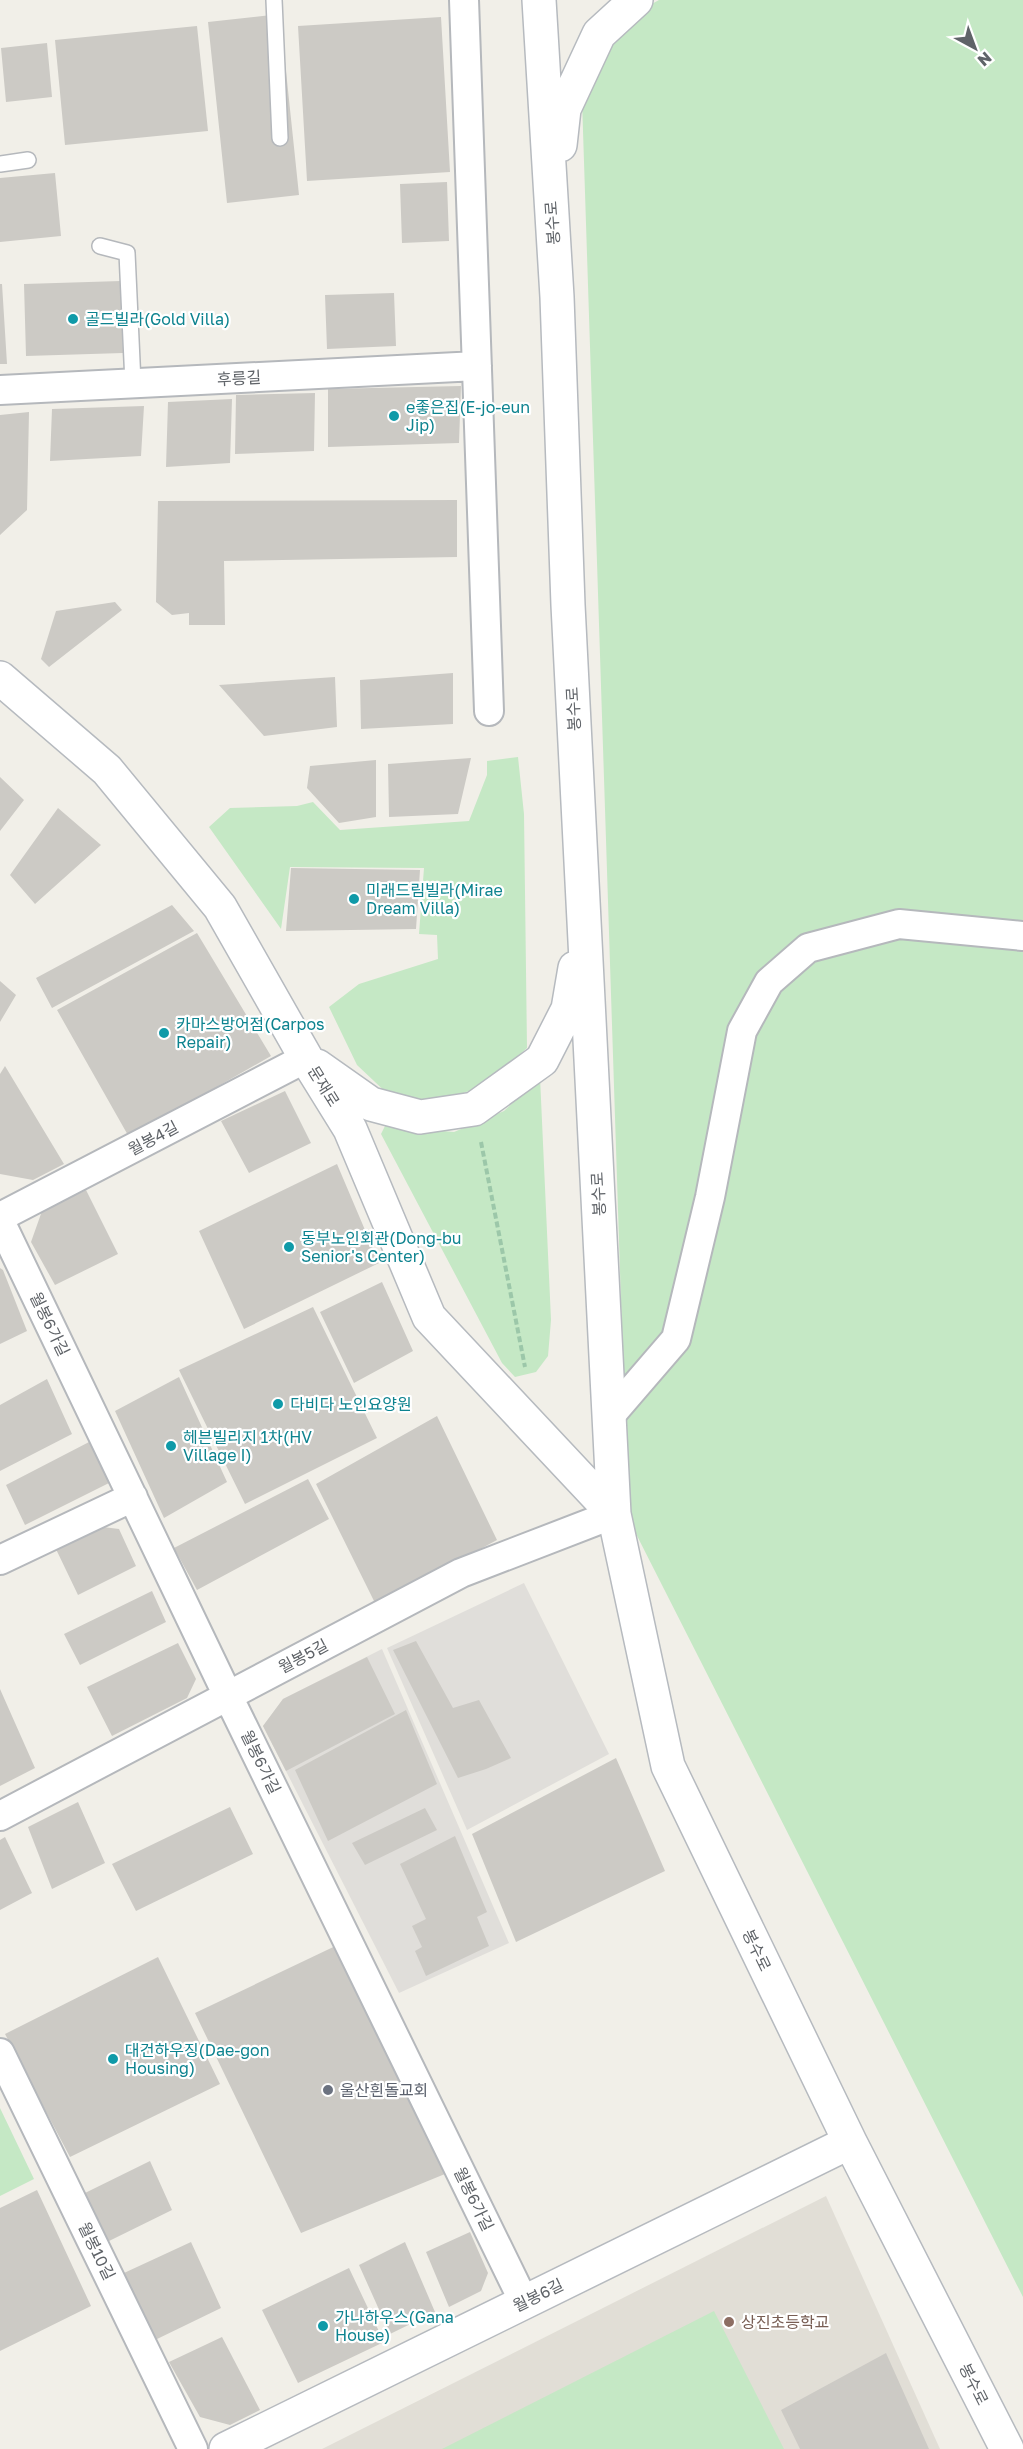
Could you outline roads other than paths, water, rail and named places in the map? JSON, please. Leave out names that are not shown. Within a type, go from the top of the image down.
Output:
[{"type":"main road","name":"봉수로","points":[[539,0],[557,297],[568,605],[614,1514],[668,1766],[850,2142],[1007,2449]]},
{"type":"main road","points":[[552,218],[564,109],[599,34],[636,0]]},
{"type":"main road","name":"문재로","points":[[0,678],[107,770],[220,907],[306,1058],[350,1129],[429,1317],[614,1514]]},
{"type":"main road","points":[[306,1058],[371,1104],[420,1117],[474,1109],[542,1060],[568,1009],[584,909]]},
{"type":"main road","name":"월봉6길","points":[[226,2449],[850,2142]]},
{"type":"street","points":[[464,0],[489,711]]},
{"type":"street","name":"후릉길","points":[[0,390],[477,366]]},
{"type":"street","points":[[609,1418],[676,1339],[710,1197],[742,1031],[769,982],[808,948],[899,924],[1023,936]]},
{"type":"street","name":"월봉4길","points":[[0,1219],[306,1058]]},
{"type":"street","name":"월봉6가길","points":[[0,1219],[228,1696],[524,2302]]},
{"type":"street","points":[[0,1560],[133,1497]]},
{"type":"street","name":"월봉5길","points":[[0,1816],[460,1573],[614,1514]]},
{"type":"street","name":"월봉10길","points":[[0,2053],[193,2449]]},
{"type":"lane","points":[[274,0],[280,138]]},
{"type":"lane","points":[[0,164],[28,160]]},
{"type":"lane","points":[[100,246],[127,253],[133,383]]},
{"type":"place","name":"골드빌라(Gold Villa)","points":[[73,319]]},
{"type":"place","name":"e좋은집(E-jo-eun Jip)","points":[[394,416]]},
{"type":"place","name":"미래드림빌라(Mirae Dream Villa)","points":[[354,899]]},
{"type":"place","name":"카마스방어점(Carpos Repair)","points":[[164,1033]]},
{"type":"place","name":"동부노인회관(Dong-bu Senior's Center)","points":[[289,1247]]},
{"type":"place","name":"다비다 노인요양원","points":[[278,1404]]},
{"type":"place","name":"헤븐빌리지 1차(HV Village I)","points":[[171,1446]]},
{"type":"place","name":"대건하우징(Dae-gon Housing)","points":[[113,2059]]},
{"type":"place","name":"울산흰돌교회","points":[[328,2090]]},
{"type":"place","name":"상진초등학교","points":[[729,2322]]},
{"type":"place","name":"가나하우스(Gana House)","points":[[323,2326]]}]
